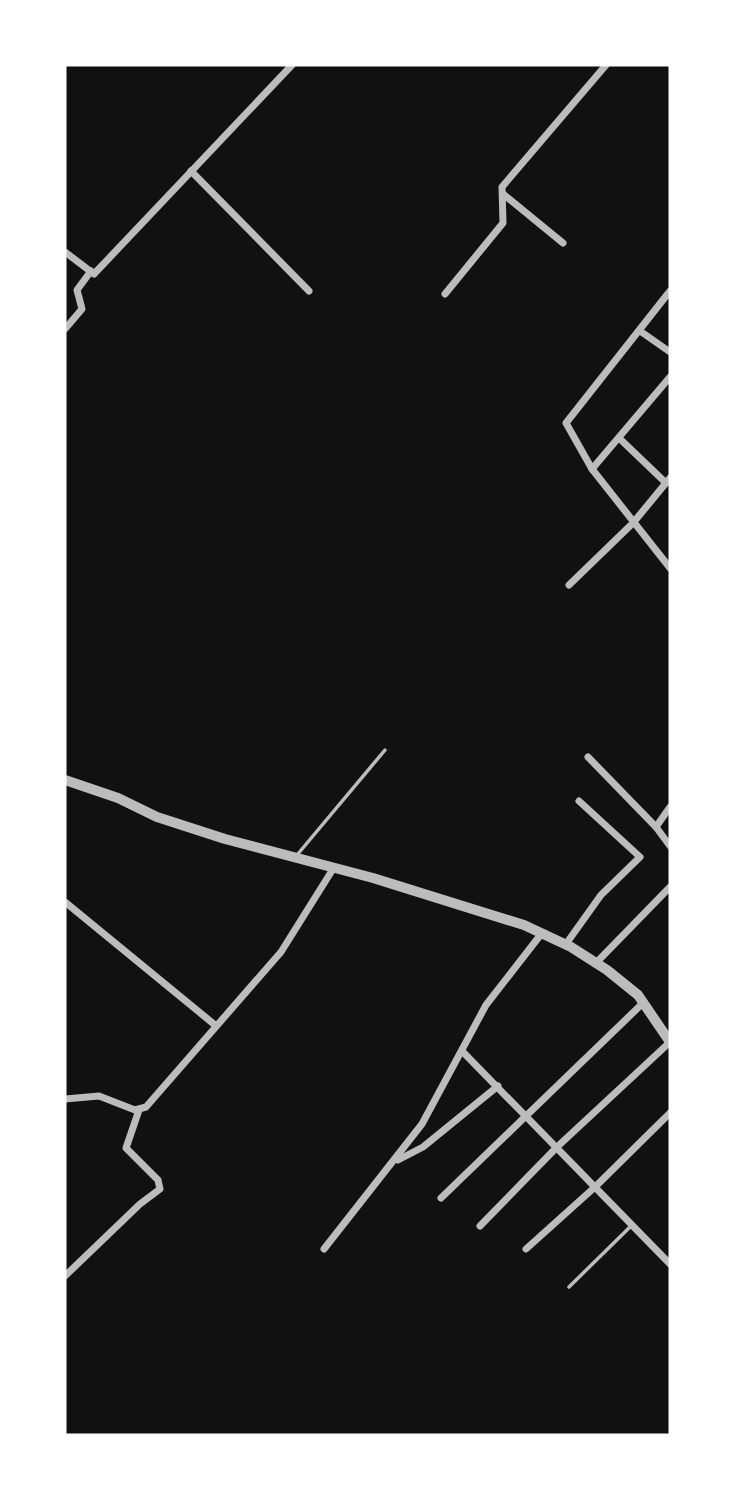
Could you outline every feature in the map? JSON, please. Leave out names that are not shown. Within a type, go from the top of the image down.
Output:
[{"type":"street","points":[[65,252],[94,274],[292,65]]},
{"type":"street","points":[[445,294],[503,223],[502,187],[606,65]]},
{"type":"street","points":[[191,171],[309,291]]},
{"type":"street","points":[[502,194],[563,243]]},
{"type":"street","points":[[65,329],[82,309],[77,290],[90,271]]},
{"type":"street","points":[[670,291],[566,424],[592,470],[670,568]]},
{"type":"street","points":[[640,331],[670,352]]},
{"type":"street","points":[[592,470],[670,377]]},
{"type":"street","points":[[569,585],[633,523],[668,480],[619,438]]},
{"type":"street","points":[[588,757],[656,827],[670,846]]},
{"type":"street","points":[[65,780],[118,798],[157,817],[469,907],[542,933],[596,963],[638,995],[670,1042],[557,1147],[480,1226]]},
{"type":"street","points":[[566,944],[601,895],[640,857],[579,801]]},
{"type":"street","points":[[656,827],[670,807]]},
{"type":"street","points":[[65,1276],[140,1204],[160,1189],[158,1180],[126,1148],[139,1111],[281,952],[333,869]]},
{"type":"street","points":[[596,963],[670,887]]},
{"type":"street","points":[[65,902],[215,1025]]},
{"type":"street","points":[[324,1249],[395,1161],[434,1105],[486,1005],[542,933]]},
{"type":"street","points":[[441,1198],[643,1003]]},
{"type":"street","points":[[463,1051],[670,1264]]},
{"type":"street","points":[[395,1161],[423,1147],[498,1086]]},
{"type":"street","points":[[65,1098],[99,1096],[139,1111]]},
{"type":"street","points":[[526,1249],[595,1187],[670,1113]]},
{"type":"lane","points":[[295,858],[385,750]]},
{"type":"lane","points":[[569,1287],[632,1225]]}]
